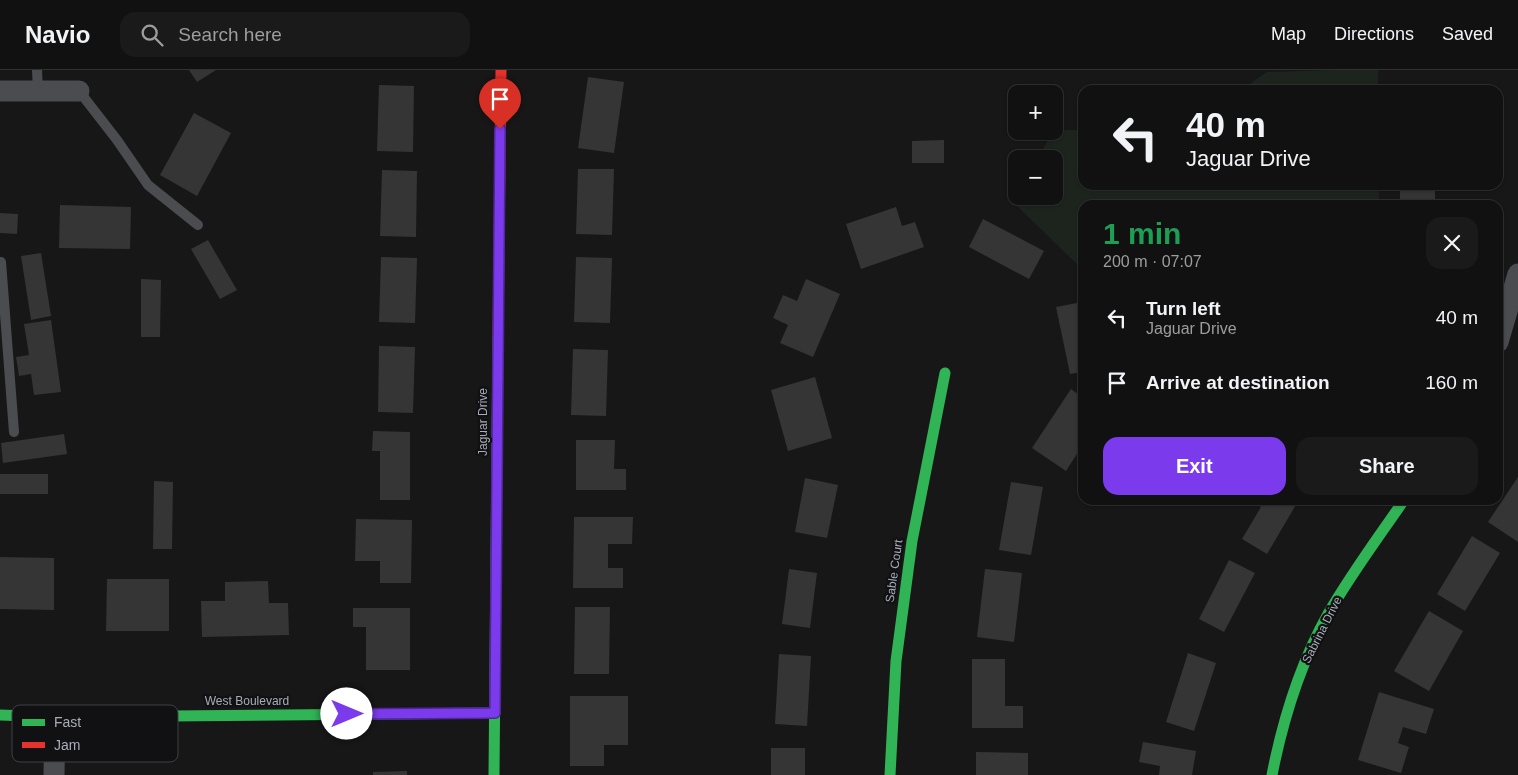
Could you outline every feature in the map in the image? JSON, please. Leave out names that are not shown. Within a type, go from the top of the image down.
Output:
[{"type":"street","name":"Jaguar Drive","points":[[494,775],[501,70]]},
{"type":"street","points":[[0,91],[79,91]]},
{"type":"street","points":[[1503,325],[1518,274]]},
{"type":"street","name":"Sable Court","points":[[890,775],[896,661],[911,550],[945,373]]},
{"type":"street","name":"Sabrina Drive","points":[[1272,775],[1275,754],[1292,697],[1312,647],[1339,596],[1401,505]]},
{"type":"street","name":"West Boulevard","points":[[178,716],[495,713]]},
{"type":"street","points":[[54,762],[54,775]]},
{"type":"lane","points":[[37,70],[38,92]]},
{"type":"lane","points":[[79,91],[117,140],[148,185],[198,225]]},
{"type":"lane","points":[[1,262],[4,356],[14,432]]},
{"type":"shaded area","points":[[1378,70],[1378,85],[1248,85],[1267,72]]},
{"type":"shaded area","points":[[1063,130],[1078,130],[1078,190],[1379,190],[1379,200],[1078,200],[1078,265],[1016,205],[1063,205],[1063,150],[1042,150],[1048,140],[1063,140]]},
{"type":"building","points":[[189,70],[216,70],[197,82]]},
{"type":"building","points":[[588,77],[624,82],[614,153],[578,148]]},
{"type":"building","points":[[379,85],[414,86],[413,152],[377,151]]},
{"type":"building","points":[[194,113],[231,133],[197,196],[160,175]]},
{"type":"building","points":[[944,140],[944,163],[912,163],[912,141]]},
{"type":"building","points":[[578,169],[614,169],[612,235],[576,234]]},
{"type":"building","points":[[382,170],[417,171],[416,237],[380,236]]},
{"type":"building","points":[[1400,190],[1435,190],[1435,200],[1400,200]]},
{"type":"building","points":[[60,205],[131,207],[130,249],[59,248]]},
{"type":"building","points":[[896,207],[902,226],[915,222],[924,247],[861,269],[846,224]]},
{"type":"building","points":[[0,213],[18,214],[17,234],[0,233]]},
{"type":"building","points":[[983,219],[1044,251],[1029,279],[969,247]]},
{"type":"building","points":[[208,240],[237,290],[220,299],[191,249]]},
{"type":"building","points":[[41,253],[51,316],[31,320],[21,256]]},
{"type":"building","points":[[381,257],[417,258],[415,323],[379,322]]},
{"type":"building","points":[[576,257],[612,258],[610,323],[574,322]]},
{"type":"building","points":[[141,279],[161,280],[160,337],[141,337]]},
{"type":"building","points":[[806,279],[840,294],[813,357],[780,343],[788,325],[773,318],[783,295],[797,301]]},
{"type":"building","points":[[1078,303],[1078,373],[1070,374],[1056,307]]},
{"type":"building","points":[[51,320],[61,392],[34,395],[31,374],[19,376],[16,357],[29,355],[24,324]]},
{"type":"building","points":[[379,346],[415,347],[413,413],[378,412]]},
{"type":"building","points":[[573,349],[608,350],[606,416],[571,415]]},
{"type":"building","points":[[815,377],[832,438],[788,451],[771,390]]},
{"type":"building","points":[[1071,389],[1078,394],[1078,452],[1066,471],[1032,448]]},
{"type":"building","points":[[373,431],[410,432],[410,500],[380,500],[380,451],[372,451]]},
{"type":"building","points":[[64,434],[67,454],[3,463],[1,443]]},
{"type":"building","points":[[576,440],[615,440],[614,469],[626,469],[626,490],[576,490]]},
{"type":"building","points":[[0,474],[48,474],[48,494],[0,494]]},
{"type":"building","points":[[1518,477],[1518,542],[1488,522],[1499,505],[1503,505],[1503,500]]},
{"type":"building","points":[[805,478],[838,485],[827,538],[795,532]]},
{"type":"building","points":[[154,481],[173,482],[172,549],[153,549]]},
{"type":"building","points":[[1011,482],[1043,487],[1031,555],[999,550]]},
{"type":"building","points":[[1258,505],[1296,505],[1267,554],[1242,539],[1261,507]]},
{"type":"building","points":[[574,517],[633,517],[632,544],[608,544],[608,568],[623,568],[623,588],[573,588]]},
{"type":"building","points":[[356,519],[412,520],[411,583],[380,583],[380,561],[355,561]]},
{"type":"building","points":[[1472,536],[1500,553],[1465,611],[1437,594]]},
{"type":"building","points":[[0,557],[54,558],[54,610],[0,609]]},
{"type":"building","points":[[1229,560],[1255,573],[1224,632],[1199,619]]},
{"type":"building","points":[[789,569],[817,573],[810,628],[782,624]]},
{"type":"building","points":[[985,569],[1022,573],[1014,642],[977,637]]},
{"type":"building","points":[[107,579],[169,579],[169,631],[106,631]]},
{"type":"building","points":[[268,581],[269,603],[288,603],[289,635],[202,637],[201,601],[225,601],[225,582]]},
{"type":"building","points":[[575,607],[610,607],[609,674],[574,674]]},
{"type":"building","points":[[353,608],[410,608],[410,670],[366,670],[366,627],[353,627]]},
{"type":"building","points":[[1429,611],[1463,631],[1429,691],[1394,671]]},
{"type":"building","points":[[1188,653],[1216,663],[1194,731],[1166,722]]},
{"type":"building","points":[[779,654],[811,656],[807,726],[775,724]]},
{"type":"building","points":[[972,659],[1005,659],[1005,706],[1023,706],[1023,728],[972,728]]},
{"type":"building","points":[[1379,692],[1434,709],[1426,734],[1403,727],[1398,743],[1409,747],[1401,773],[1358,760]]},
{"type":"building","points":[[570,696],[628,696],[628,745],[604,745],[604,766],[570,766]]},
{"type":"building","points":[[1143,742],[1196,751],[1192,775],[1159,775],[1160,766],[1139,762]]},
{"type":"building","points":[[771,748],[805,748],[805,775],[771,775]]},
{"type":"building","points":[[976,752],[1028,753],[1028,775],[976,775]]},
{"type":"building","points":[[407,771],[407,775],[373,775],[373,772]]},
{"type":"traffic: fast","points":[[494,775],[498,339]]},
{"type":"traffic: fast","points":[[890,775],[896,661],[912,541],[945,373]]},
{"type":"traffic: fast","points":[[1272,775],[1287,713],[1301,672],[1318,633],[1346,585],[1401,505]]},
{"type":"traffic: fast","points":[[178,716],[495,713]]},
{"type":"traffic: fast","points":[[0,715],[12,715]]},
{"type":"traffic: jam","points":[[498,339],[501,70]]},
{"type":"route","points":[[347,714],[495,713],[500,129]]}]
